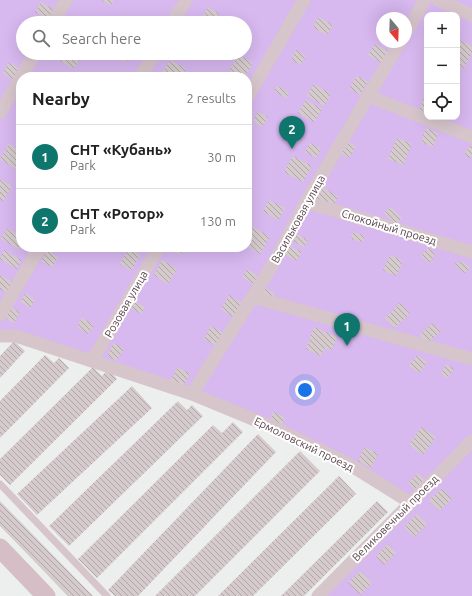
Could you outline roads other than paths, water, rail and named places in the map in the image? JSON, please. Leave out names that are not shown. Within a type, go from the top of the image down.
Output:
[{"type":"main road","points":[[0,548],[46,596]]},
{"type":"street","points":[[57,16],[66,0]]},
{"type":"street","points":[[176,16],[186,0]]},
{"type":"street","points":[[252,89],[304,0]]},
{"type":"street","points":[[412,22],[425,0]]},
{"type":"street","points":[[438,0],[472,15]]},
{"type":"street","name":"Васильковая улица","points":[[192,394],[253,298],[306,202],[396,48]]},
{"type":"street","points":[[24,72],[31,60]]},
{"type":"street","points":[[143,72],[151,60]]},
{"type":"street","points":[[0,113],[16,86]]},
{"type":"street","points":[[368,96],[472,137]]},
{"type":"street","name":"Спокойный проезд","points":[[306,202],[472,252]]},
{"type":"street","points":[[0,315],[37,252]]},
{"type":"street","name":"Розовая улица","points":[[92,361],[156,252]]},
{"type":"street","points":[[253,298],[472,359]]},
{"type":"street","name":"Ермоловский проезд","points":[[0,336],[16,336],[192,394],[277,429],[347,463],[411,502]]},
{"type":"street","name":"Великовечный проезд","points":[[318,596],[472,441]]},
{"type":"lane","points":[[0,484],[107,596]]},
{"type":"place","name":"СНТ «Ротор»","points":[[292,149]]},
{"type":"place","name":"СНТ «Кубань»","points":[[347,346]]}]
